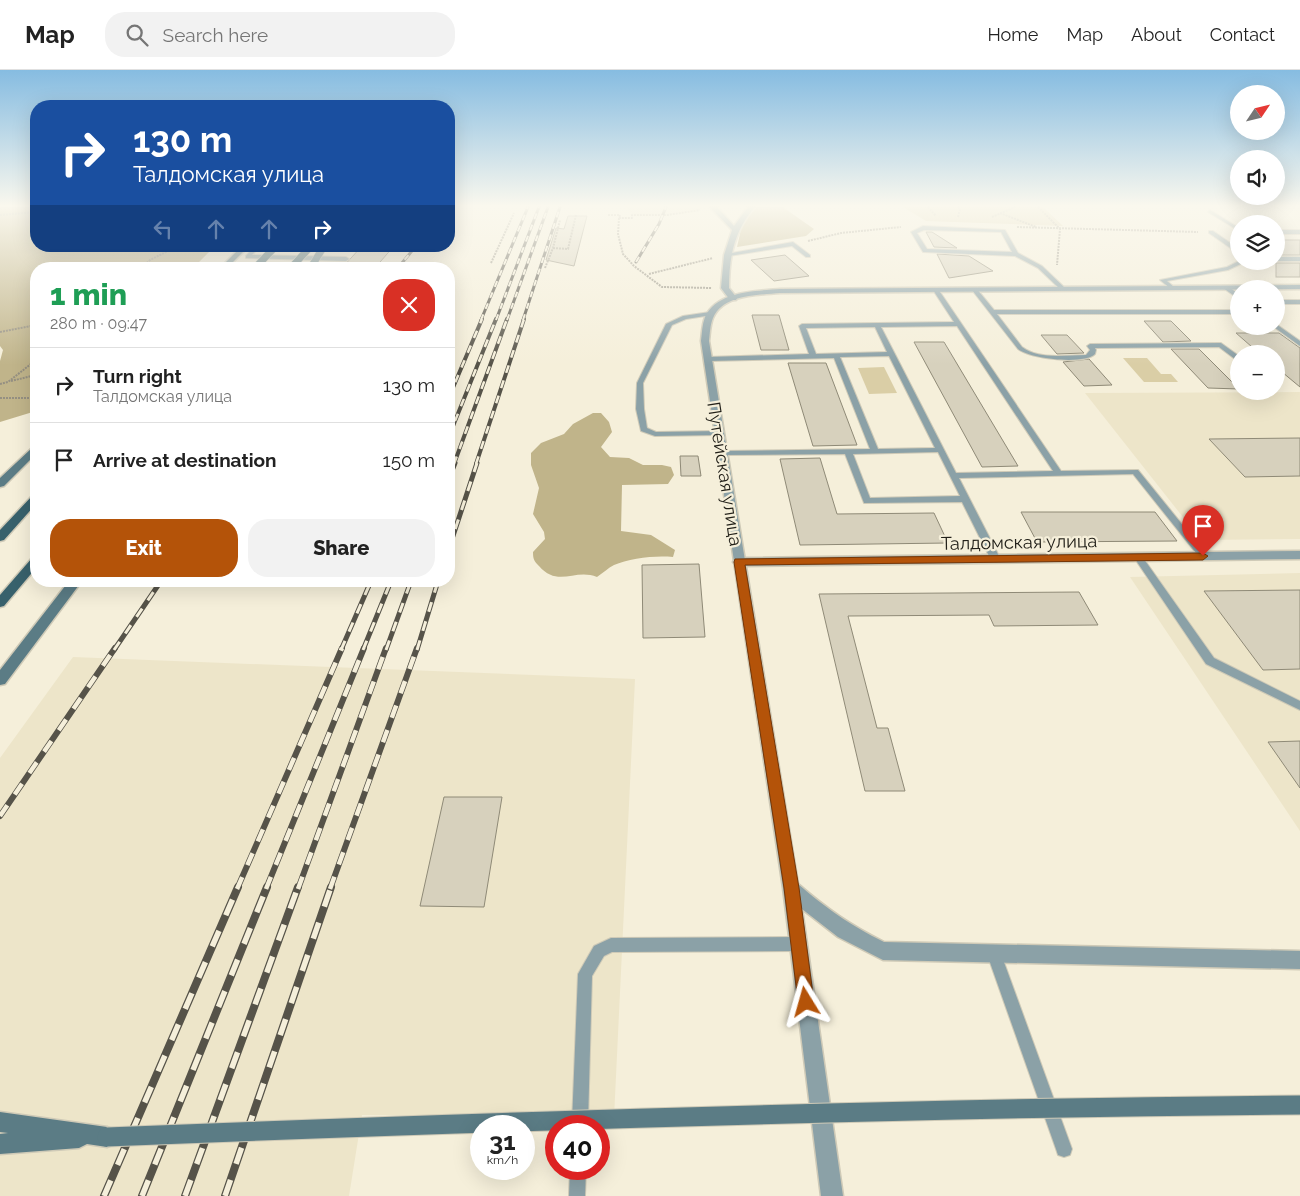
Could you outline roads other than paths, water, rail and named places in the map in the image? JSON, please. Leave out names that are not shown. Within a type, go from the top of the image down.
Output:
[{"type":"main road","points":[[0,484],[30,455]]},
{"type":"main road","points":[[0,531],[30,504]]},
{"type":"main road","points":[[0,536],[30,504]]},
{"type":"main road","points":[[0,603],[30,568]]},
{"type":"main road","points":[[0,680],[71,587]]},
{"type":"main road","points":[[0,1144],[107,1137],[557,1118],[1096,1106],[1300,1105]]},
{"type":"main road","points":[[0,1122],[107,1137]]},
{"type":"street","points":[[728,260],[725,288],[733,298]]},
{"type":"street","points":[[710,314],[721,304],[733,298],[761,292],[780,291],[1300,287]]},
{"type":"street","name":"Путейская улица","points":[[710,314],[706,327],[705,341],[718,434],[791,888],[832,1196]]},
{"type":"street","name":"Талдомская улица","points":[[739,562],[1300,555]]},
{"type":"street","points":[[791,888],[844,932],[883,952],[1300,960]]},
{"type":"lane","points":[[1026,260],[1040,267],[1062,288]]},
{"type":"lane","points":[[1171,287],[1163,280],[1230,267]]},
{"type":"lane","points":[[1225,287],[1230,291]]},
{"type":"lane","points":[[974,289],[1020,348],[1032,355],[1042,357],[1088,357],[1092,354],[1093,350],[1090,346],[1221,344],[1230,352]]},
{"type":"lane","points":[[936,290],[1058,474]]},
{"type":"lane","points":[[1285,302],[1300,302]]},
{"type":"lane","points":[[992,312],[1230,312]]},
{"type":"lane","points":[[710,314],[685,317],[669,324],[640,383],[640,409],[644,429],[655,434],[718,434]]},
{"type":"lane","points":[[813,356],[802,326],[959,324]]},
{"type":"lane","points":[[877,325],[996,560]]},
{"type":"lane","points":[[1285,333],[1300,344]]},
{"type":"lane","points":[[1291,337],[1300,337]]},
{"type":"lane","points":[[708,359],[892,354]]},
{"type":"lane","points":[[836,355],[875,451]]},
{"type":"lane","points":[[722,453],[940,450]]},
{"type":"lane","points":[[848,451],[867,501],[966,499]]},
{"type":"lane","points":[[954,476],[1135,472],[1203,556]]},
{"type":"lane","points":[[1138,558],[1210,661],[1300,706]]},
{"type":"lane","points":[[579,1115],[585,974],[600,951],[611,944],[798,944]]},
{"type":"lane","points":[[994,954],[1064,1149]]},
{"type":"lane","points":[[577,1196],[578,1180]]},
{"type":"railway","points":[[481,320],[506,260]]},
{"type":"railway","points":[[496,320],[519,260]]},
{"type":"railway","points":[[507,320],[529,260]]},
{"type":"railway","points":[[523,320],[543,260]]},
{"type":"railway","points":[[455,383],[482,319]]},
{"type":"railway","points":[[455,421],[496,319]]},
{"type":"railway","points":[[455,461],[507,319]]},
{"type":"railway","points":[[476,464],[524,319]]},
{"type":"railway","points":[[455,530],[477,463]]},
{"type":"railway","points":[[114,650],[157,587]]},
{"type":"railway","points":[[341,650],[368,587]]},
{"type":"railway","points":[[363,650],[389,587]]},
{"type":"railway","points":[[386,650],[409,587]]},
{"type":"railway","points":[[417,650],[436,587]]},
{"type":"railway","points":[[0,816],[115,648]]},
{"type":"railway","points":[[237,889],[342,648]]},
{"type":"railway","points":[[266,889],[364,648]]},
{"type":"railway","points":[[298,889],[386,648]]},
{"type":"railway","points":[[330,889],[417,648]]},
{"type":"railway","points":[[104,1196],[238,887]]},
{"type":"railway","points":[[142,1196],[267,887]]},
{"type":"railway","points":[[185,1196],[298,887]]},
{"type":"railway","points":[[225,1196],[331,887]]}]
